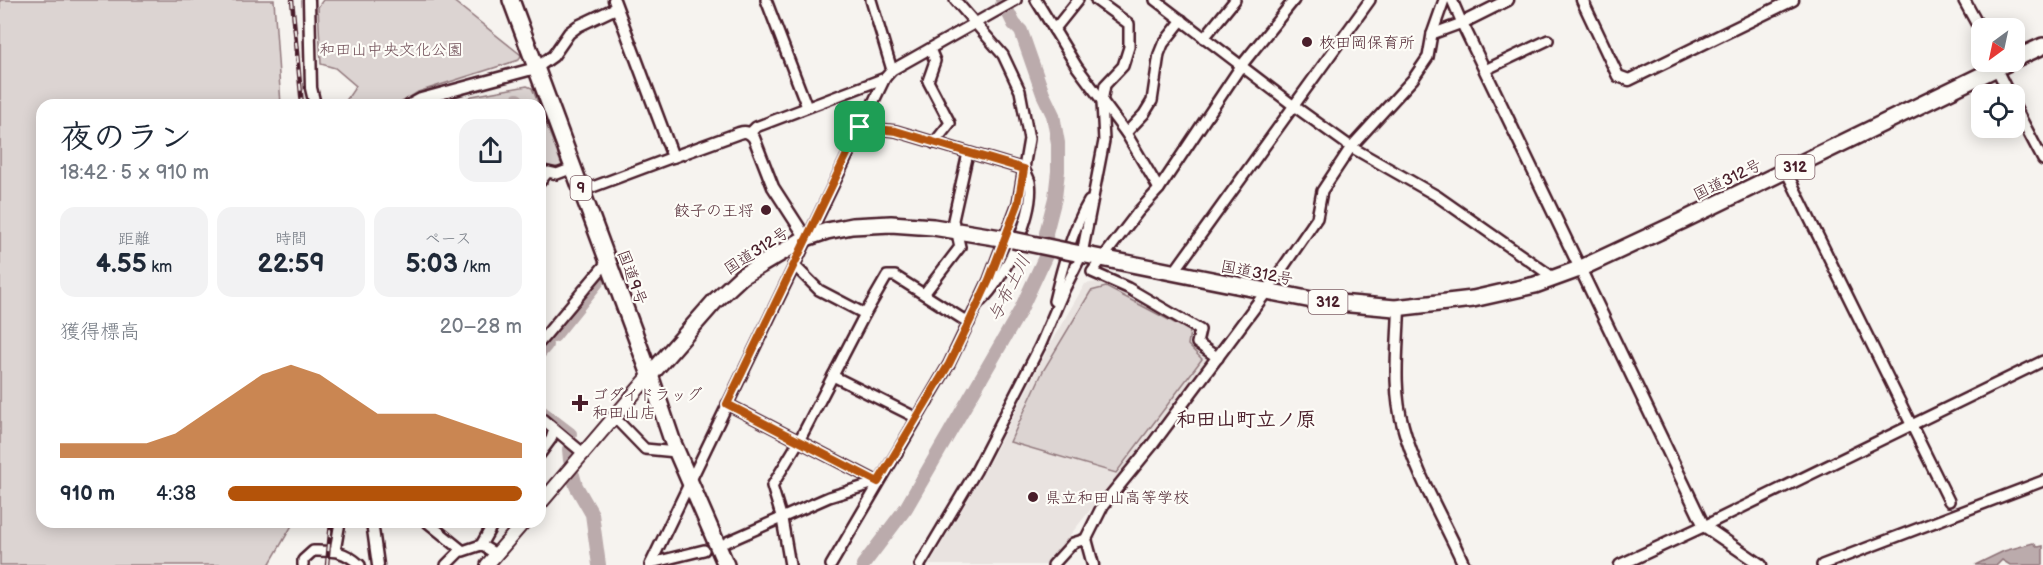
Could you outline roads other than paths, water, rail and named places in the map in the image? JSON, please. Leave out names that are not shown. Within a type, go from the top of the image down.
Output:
[{"type":"highway","name":"国道9号","points":[[511,0],[650,375],[676,452],[726,565]]},
{"type":"highway","points":[[2025,54],[2043,46]]},
{"type":"highway","name":"国道312号","points":[[650,375],[715,301],[742,276],[806,238],[852,226],[891,224],[933,227],[1317,301],[1399,307],[1473,299],[1554,279],[1579,269],[1786,171],[1984,72]]},
{"type":"main road","points":[[546,497],[650,375]]},
{"type":"main road","points":[[487,565],[519,528]]},
{"type":"street","points":[[309,0],[311,88],[314,99]]},
{"type":"street","points":[[766,0],[807,107]]},
{"type":"street","points":[[650,564],[806,238],[888,74],[870,0]]},
{"type":"street","points":[[831,565],[949,364],[1008,240],[1018,204],[1029,139],[1020,91],[1003,55],[955,0]]},
{"type":"street","points":[[750,133],[756,127],[888,74],[1016,0]]},
{"type":"street","points":[[1036,0],[1102,102],[1126,133],[1159,189]]},
{"type":"street","points":[[1054,30],[1078,0]]},
{"type":"street","points":[[920,565],[976,471],[1040,346],[1079,254],[1104,141],[1102,102],[1106,85],[1123,66],[1129,47],[1129,24],[1096,0]]},
{"type":"street","points":[[1155,0],[1351,147],[1437,196],[1554,279]]},
{"type":"street","points":[[1204,38],[1234,0]]},
{"type":"street","points":[[1218,357],[1197,343],[1200,330],[1128,288],[1092,272],[1159,189],[1241,66],[1294,0]]},
{"type":"street","points":[[1174,272],[1370,0]]},
{"type":"street","points":[[1093,565],[1086,539],[1103,505],[1152,445],[1266,292],[1317,218],[1322,191],[1351,147],[1413,79],[1428,57],[1432,34],[1444,0]]},
{"type":"street","points":[[1452,0],[1704,526],[1761,565]]},
{"type":"street","points":[[1432,34],[1462,23],[1508,0]]},
{"type":"street","points":[[1582,0],[1618,76],[1629,80],[1793,0]]},
{"type":"street","points":[[1964,0],[1974,18]]},
{"type":"street","points":[[421,99],[536,68],[553,56],[569,33],[615,4],[673,158]]},
{"type":"street","points":[[1126,133],[1144,114],[1152,101],[1163,44],[1182,20]]},
{"type":"street","points":[[1485,70],[1548,40]]},
{"type":"street","points":[[930,49],[934,61],[928,81],[950,123],[934,142]]},
{"type":"street","points":[[2025,126],[2043,160]]},
{"type":"street","points":[[860,127],[896,131],[1024,169],[1030,182],[1023,226],[1016,248],[992,290],[976,306]]},
{"type":"street","points":[[582,191],[739,134],[750,133],[773,187],[806,238]]},
{"type":"street","points":[[954,224],[968,153]]},
{"type":"street","points":[[546,174],[548,172],[556,174],[573,168]]},
{"type":"street","points":[[1786,171],[1949,501]]},
{"type":"street","points":[[1049,324],[1060,278],[1083,212],[1094,193]]},
{"type":"street","points":[[924,294],[960,247],[958,238]]},
{"type":"street","points":[[546,335],[608,261]]},
{"type":"street","points":[[794,265],[819,290],[865,314]]},
{"type":"street","points":[[790,565],[782,519],[772,486],[799,441],[887,276],[895,276],[969,323]]},
{"type":"street","points":[[1399,307],[1397,363],[1398,401],[1402,426],[1423,480],[1464,565]]},
{"type":"street","points":[[1620,565],[2043,361]]},
{"type":"street","points":[[833,376],[916,418]]},
{"type":"street","points":[[727,404],[878,482]]},
{"type":"street","points":[[614,417],[645,449],[676,452]]},
{"type":"street","points":[[546,422],[583,453]]},
{"type":"street","points":[[546,446],[554,429]]},
{"type":"street","points":[[1822,565],[2043,481]]},
{"type":"street","points":[[727,542],[829,498],[878,482]]},
{"type":"street","points":[[335,551],[339,528]]},
{"type":"street","points":[[373,528],[378,565]]},
{"type":"street","points":[[434,528],[463,551],[481,545],[491,528]]},
{"type":"street","points":[[1053,565],[1073,543],[1086,539]]},
{"type":"street","points":[[481,545],[496,554]]},
{"type":"street","points":[[446,565],[461,550]]},
{"type":"street","points":[[650,564],[704,550]]},
{"type":"street","points":[[303,565],[303,560],[313,551],[335,551],[348,554],[360,565]]},
{"type":"waterway","name":"与布土川","points":[[863,565],[906,508],[1020,311],[1047,253],[1046,233],[1055,198],[1058,143],[1053,115],[1043,94],[1021,31],[1014,24],[1002,0]]},
{"type":"waterway","points":[[554,336],[602,276]]},
{"type":"waterway","points":[[546,416],[570,434]]},
{"type":"waterway","points":[[569,449],[570,460]]},
{"type":"waterway","points":[[573,475],[576,486],[592,514],[599,565]]},
{"type":"railway","points":[[292,0],[301,99]]},
{"type":"railway","points":[[327,565],[330,528]]},
{"type":"place","name":"枚田岡保育所","points":[[1307,42]]},
{"type":"place","name":"餃子の王将","points":[[766,210]]},
{"type":"place","name":"ゴダイドラッグ 和田山店","points":[[580,403]]},
{"type":"place","name":"県立和田山高等学校","points":[[1033,497]]},
{"type":"district","name":"和田山町立ノ原","points":[[1246,419]]},
{"type":"park label","name":"和田山中央文化公園","points":[[391,49]]}]
